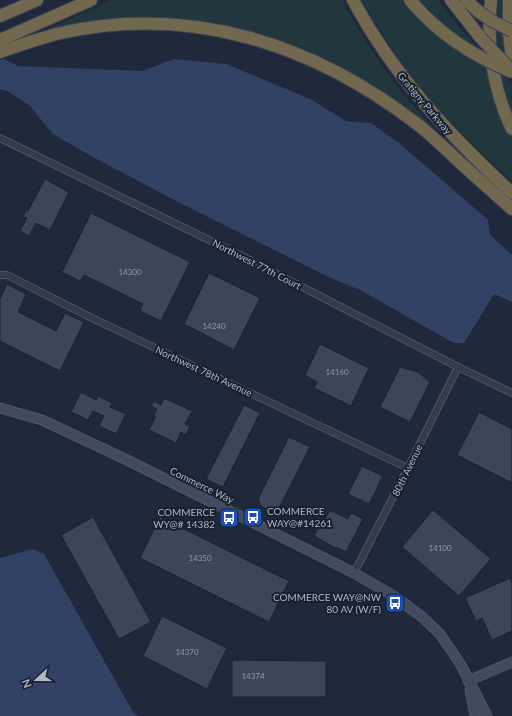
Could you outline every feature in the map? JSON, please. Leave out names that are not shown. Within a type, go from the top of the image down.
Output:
[{"type":"highway","points":[[0,16],[37,0]]},
{"type":"highway","points":[[0,32],[73,0]]},
{"type":"highway","points":[[0,40],[91,0]]},
{"type":"highway","name":"Gratigny Parkway","points":[[353,0],[370,30],[423,103],[464,148],[512,192]]},
{"type":"highway","points":[[410,0],[428,19],[456,43],[479,57],[512,72]]},
{"type":"highway","points":[[451,0],[512,72]]},
{"type":"highway","points":[[466,0],[492,21],[512,31]]},
{"type":"highway","points":[[491,0],[489,24],[493,71],[499,96],[512,129]]},
{"type":"highway","points":[[509,0],[509,34],[512,58]]},
{"type":"highway","points":[[0,52],[60,33],[98,27],[138,24],[172,24],[213,29],[250,38],[291,51],[336,71],[387,102],[419,125],[512,209]]},
{"type":"street","name":"Northwest 77th Court","points":[[0,138],[242,256],[458,367],[512,393]]},
{"type":"street","name":"Northwest 78th Avenue","points":[[0,275],[7,275],[99,322],[408,468]]},
{"type":"street","name":"80th Avenue","points":[[354,573],[458,367]]},
{"type":"street","name":"Commerce Way","points":[[0,408],[42,420],[125,459],[354,573],[396,598],[422,617],[440,634],[461,665],[487,716]]},
{"type":"street","points":[[468,681],[512,662]]},
{"type":"street","name":"Commerce Way","points":[[468,681],[475,716]]},
{"type":"green space","points":[[112,0],[342,0],[358,29],[396,86],[446,142],[289,46],[252,32],[187,19],[186,21],[47,33],[46,30]]},
{"type":"green space","points":[[362,0],[438,0],[484,55],[507,126],[512,136],[512,181],[455,127],[423,92],[406,70]]},
{"type":"green space","points":[[495,0],[504,0],[502,21],[505,51],[494,40]]},
{"type":"green space","points":[[497,71],[501,72],[512,84],[512,117]]},
{"type":"water","points":[[4,59],[18,66],[142,71],[174,59],[226,64],[310,99],[346,121],[371,123],[399,143],[488,220],[490,235],[512,255],[512,302],[494,294],[464,343],[454,343],[360,290],[331,278],[178,202],[53,134],[29,105],[7,91],[0,89],[0,60]]},
{"type":"water","points":[[33,549],[44,554],[133,712],[138,716],[0,716],[0,558]]},
{"type":"building","points":[[45,179],[69,192],[50,230],[36,223],[29,236],[20,231],[27,218],[23,217],[26,210],[28,211]]},
{"type":"building","points":[[91,213],[190,262],[161,321],[140,311],[143,304],[84,275],[80,281],[62,272]]},
{"type":"building","points":[[209,273],[260,298],[234,350],[184,324]]},
{"type":"building","points":[[7,284],[26,294],[18,312],[56,331],[65,313],[84,322],[60,371],[0,341],[0,299]]},
{"type":"building","points":[[320,344],[369,368],[351,406],[314,388],[317,382],[305,375]]},
{"type":"building","points":[[400,367],[418,372],[430,382],[410,422],[380,407]]},
{"type":"building","points":[[81,392],[96,400],[98,396],[112,403],[110,407],[126,414],[116,434],[99,426],[104,416],[93,411],[88,420],[71,412]]},
{"type":"building","points":[[164,398],[192,411],[185,424],[190,426],[186,435],[181,432],[176,443],[149,430],[156,416],[154,415],[157,409],[151,406],[154,401],[161,405]]},
{"type":"building","points":[[244,405],[260,413],[223,487],[206,479]]},
{"type":"building","points":[[479,412],[512,429],[512,483],[457,455]]},
{"type":"building","points":[[289,437],[310,447],[276,514],[261,506],[258,499]]},
{"type":"building","points":[[362,466],[383,476],[369,504],[348,494]]},
{"type":"building","points":[[330,510],[348,519],[351,513],[363,519],[346,552],[336,547],[335,548],[314,536],[318,528],[320,529]]},
{"type":"building","points":[[433,510],[491,559],[459,596],[402,547]]},
{"type":"building","points":[[93,517],[151,622],[119,639],[61,535]]},
{"type":"building","points":[[160,517],[289,581],[269,622],[140,558]]},
{"type":"building","points":[[510,578],[512,583],[512,631],[492,640],[482,618],[476,621],[465,598]]},
{"type":"building","points":[[162,616],[227,648],[207,689],[143,656]]},
{"type":"building","points":[[232,660],[326,661],[326,697],[232,697]]},
{"type":"place","name":"COMMERCE WAY@#14261","points":[[253,517]]},
{"type":"place","name":"COMMERCE WY@# 14382","points":[[229,518]]},
{"type":"place","name":"COMMERCE WAY@NW 80 AV (W/F)","points":[[395,603]]}]
